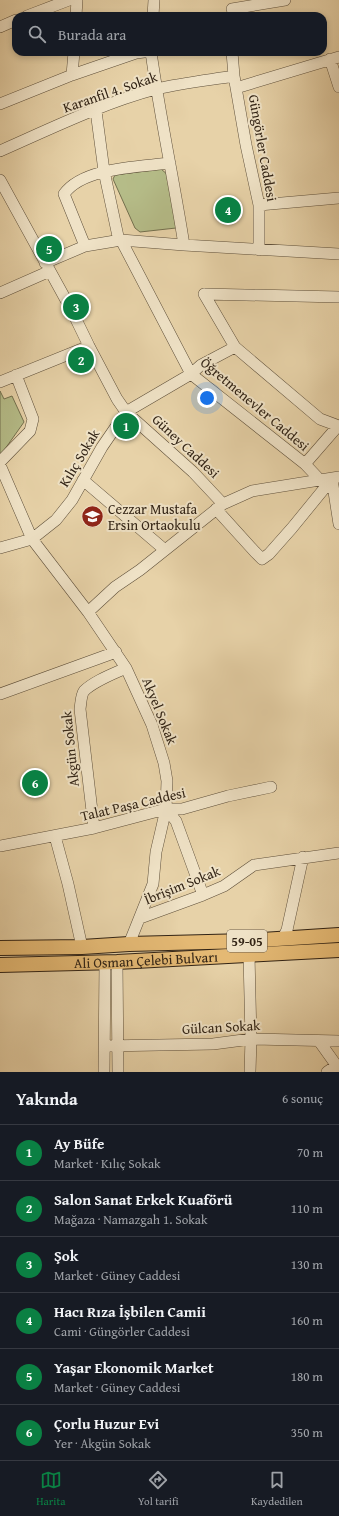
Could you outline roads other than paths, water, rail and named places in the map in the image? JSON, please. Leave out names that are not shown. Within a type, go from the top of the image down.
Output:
[{"type":"main road","name":"Ali Osman Çelebi Bulvarı","points":[[0,948],[82,947],[129,944],[248,941],[339,935]]},
{"type":"main road","name":"Ali Osman Çelebi Bulvarı","points":[[0,965],[111,962],[339,950]]},
{"type":"street","points":[[38,12],[69,0]]},
{"type":"street","points":[[76,12],[77,0]]},
{"type":"street","points":[[153,12],[154,0]]},
{"type":"street","points":[[232,8],[285,0]]},
{"type":"street","points":[[0,26],[12,22]]},
{"type":"street","points":[[72,75],[74,56]]},
{"type":"street","points":[[0,104],[72,75],[127,56]]},
{"type":"street","points":[[153,56],[184,245]]},
{"type":"street","name":"Güngörler Caddesi","points":[[232,56],[234,76],[246,145],[259,205],[259,250]]},
{"type":"street","points":[[236,88],[334,58],[339,87]]},
{"type":"street","name":"Karanfil 4. Sokak","points":[[0,151],[96,110],[157,89],[234,76]]},
{"type":"street","name":"Öğretmenevler Caddesi","points":[[96,110],[104,171],[120,241],[191,374],[305,464],[320,480]]},
{"type":"street","points":[[86,246],[64,194],[67,189],[104,171],[170,163]]},
{"type":"street","name":"Güney Caddesi","points":[[0,180],[126,412],[193,472],[255,552],[262,558],[269,554],[336,478]]},
{"type":"street","points":[[259,205],[339,198]]},
{"type":"street","points":[[0,293],[86,246],[120,241],[339,254]]},
{"type":"street","points":[[305,464],[338,426],[320,419],[234,347],[204,294],[339,297]]},
{"type":"street","points":[[0,382],[89,346]]},
{"type":"street","name":"Kılıç Sokak","points":[[32,539],[56,520],[72,500],[102,447],[126,412],[191,374],[201,365],[234,347]]},
{"type":"street","points":[[0,463],[30,431],[33,419],[16,375]]},
{"type":"street","name":"Akyel Sokak","points":[[0,463],[32,539],[88,612],[126,668],[152,725],[164,763],[167,781],[166,809],[156,852],[153,884],[129,944]]},
{"type":"street","points":[[88,612],[115,587],[140,570],[220,506],[252,491],[336,478],[339,524]]},
{"type":"street","points":[[83,480],[165,550]]},
{"type":"street","points":[[0,548],[32,539]]},
{"type":"street","points":[[0,694],[116,652]]},
{"type":"street","name":"Akgün Sokak","points":[[94,828],[80,709],[81,700],[84,691],[100,680],[126,668]]},
{"type":"street","name":"Talat Paşa Caddesi","points":[[0,846],[94,828],[166,809],[182,809],[228,796],[271,787]]},
{"type":"street","points":[[166,809],[176,821],[203,895]]},
{"type":"street","points":[[55,836],[68,884],[82,947]]},
{"type":"street","name":"İbrişim Sokak","points":[[140,918],[224,886],[254,865],[339,853]]},
{"type":"street","points":[[283,938],[287,930],[303,858]]},
{"type":"street","points":[[249,954],[251,1039],[250,1072]]},
{"type":"street","points":[[111,962],[118,1046],[118,1072]]},
{"type":"street","points":[[104,1072],[104,1046],[111,962]]},
{"type":"street","name":"Gülcan Sokak","points":[[104,1046],[213,1044],[251,1039],[339,1041]]},
{"type":"street","points":[[319,1041],[338,1067],[327,1072]]},
{"type":"place","name":"Hacı Rıza İşbilen Camii","points":[[228,210]]},
{"type":"place","name":"Yaşar Ekonomik Market","points":[[49,249]]},
{"type":"place","name":"Şok","points":[[76,307]]},
{"type":"place","name":"Salon Sanat Erkek Kuaförü","points":[[81,360]]},
{"type":"place","name":"Ay Büfe","points":[[126,426]]},
{"type":"place","name":"Cezzar Mustafa Ersin Ortaokulu","points":[[93,517]]},
{"type":"place","name":"Çorlu Huzur Evi","points":[[35,783]]}]
